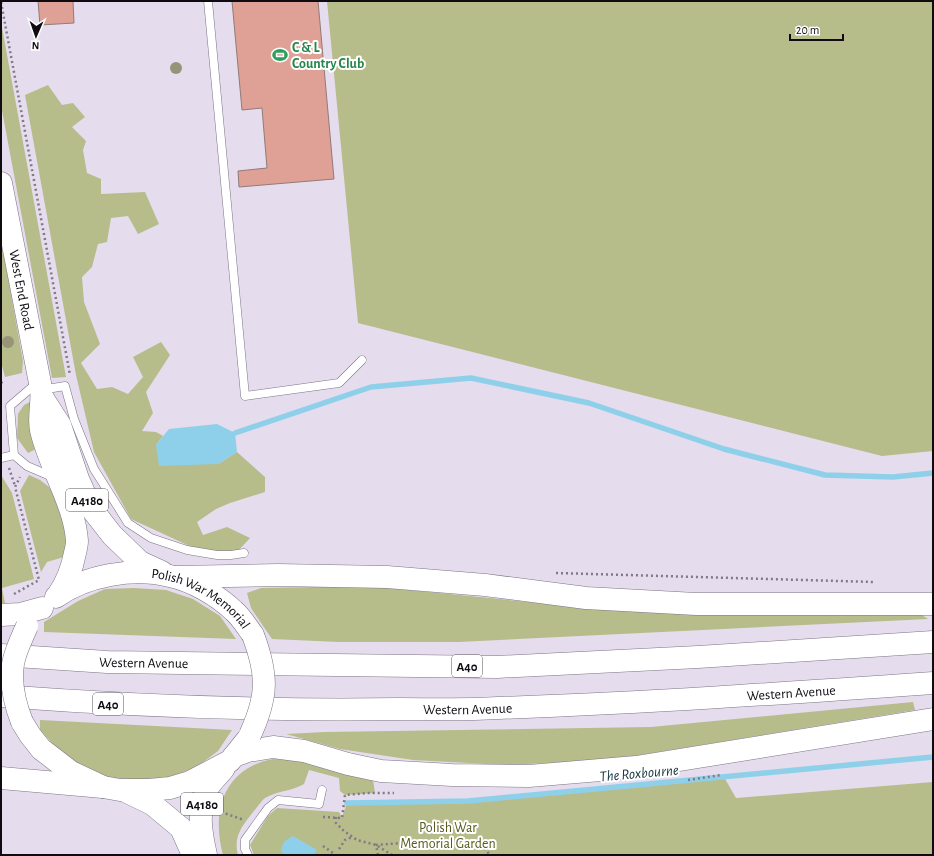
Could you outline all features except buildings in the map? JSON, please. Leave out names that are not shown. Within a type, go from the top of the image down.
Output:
[{"type":"main road","name":"West End Road","points":[[1,183],[20,273],[41,389],[41,429],[57,479],[72,516],[77,542],[72,569],[64,586],[50,601]]},
{"type":"main road","name":"West End Road","points":[[41,389],[60,424],[78,479],[91,508],[112,535],[140,562],[173,576]]},
{"type":"main road","name":"Polish War Memorial","points":[[133,573],[173,576],[205,590],[234,611],[253,635],[264,671],[264,683],[263,698],[258,719],[250,735],[232,759],[190,782],[170,788],[149,790],[112,788],[71,772],[52,758],[30,735],[22,722],[16,704],[13,683],[13,664],[22,637],[27,626],[50,601],[74,586],[111,574],[133,573]]},
{"type":"main road","points":[[173,576],[278,575],[387,577],[485,585],[586,598],[696,604],[933,604]]},
{"type":"main road","points":[[5,606],[20,614],[50,601]]},
{"type":"main road","name":"Western Avenue","points":[[1,656],[115,662],[497,666],[698,657],[933,642]]},
{"type":"main road","name":"Western Avenue","points":[[1,696],[98,704],[215,708],[303,710],[496,708],[709,698],[933,683]]},
{"type":"main road","points":[[232,759],[248,751],[273,747],[304,751],[348,764],[381,770],[452,775],[528,776],[636,767],[933,720]]},
{"type":"main road","name":"A4180","points":[[206,855],[201,834],[200,806],[207,789],[232,759]]},
{"type":"main road","points":[[1,778],[112,788]]},
{"type":"main road","name":"A4180","points":[[112,788],[152,804],[181,828],[193,855]]},
{"type":"lane","points":[[208,1],[245,396],[339,383],[362,360]]},
{"type":"lane","points":[[57,479],[26,466],[14,455],[10,406],[41,389],[65,386],[74,419],[94,469],[128,523],[151,538],[187,550],[217,555],[244,553]]},
{"type":"lane","points":[[1,458],[14,455]]},
{"type":"lane","points":[[248,855],[245,849],[245,840],[268,808],[278,800],[319,804],[322,790]]},
{"type":"path","points":[[1,2],[70,375]]},
{"type":"path","points":[[5,606],[39,580],[15,487],[8,466]]},
{"type":"path","points":[[15,487],[21,476]]},
{"type":"path","points":[[554,572],[878,582]]},
{"type":"path","points":[[321,816],[342,818],[345,795]]},
{"type":"path","points":[[219,812],[257,823]]},
{"type":"path","points":[[336,817],[336,823],[344,831],[358,840],[376,845],[392,855]]},
{"type":"path","points":[[339,849],[345,840],[353,836]]},
{"type":"path","points":[[376,845],[426,840],[462,842],[477,844],[487,850],[489,855]]},
{"type":"path","points":[[376,845],[378,855]]},
{"type":"path","points":[[323,846],[333,853]]},
{"type":"green space","points":[[327,1],[933,1],[933,451],[882,456],[358,323]]},
{"type":"green space","points":[[1,22],[66,377],[52,378],[1,105]]},
{"type":"green space","points":[[48,85],[62,105],[73,103],[85,117],[72,127],[86,141],[83,150],[87,173],[101,179],[101,194],[145,192],[159,224],[138,234],[128,216],[111,218],[107,242],[98,244],[92,267],[82,277],[84,302],[100,344],[81,363],[97,389],[112,387],[128,394],[143,377],[133,357],[161,342],[170,355],[146,392],[153,413],[142,431],[156,432],[163,436],[156,445],[218,464],[237,452],[265,477],[265,492],[216,509],[197,522],[203,535],[227,527],[250,538],[238,551],[225,559],[196,549],[131,519],[94,452],[76,375],[25,95]]},
{"type":"green space","points":[[1,239],[23,361],[22,373],[5,377],[1,362]]},
{"type":"green space","points":[[30,402],[40,447],[28,453],[17,438],[18,414],[24,405]]},
{"type":"green space","points":[[1,475],[12,493],[34,579],[2,588],[5,603],[1,603]]},
{"type":"green space","points":[[29,475],[40,480],[49,487],[58,502],[68,534],[64,557],[47,562],[41,572],[20,491]]},
{"type":"green space","points":[[368,586],[600,609],[916,611],[928,619],[458,642],[339,642],[272,639],[251,608],[247,593],[261,588]]},
{"type":"green space","points":[[134,588],[166,590],[193,599],[220,616],[236,639],[44,632],[44,622],[78,601],[105,589]]},
{"type":"green space","points":[[913,702],[915,710],[609,760],[506,765],[413,760],[340,749],[286,734],[325,732],[651,727]]},
{"type":"green space","points":[[40,720],[232,730],[218,751],[198,766],[176,775],[155,780],[102,778],[75,762],[53,744],[40,730]]},
{"type":"green space","points":[[273,759],[311,763],[373,780],[375,793],[345,795],[340,791],[339,778],[309,770],[304,784],[265,798],[245,822],[240,832],[237,843],[238,855],[223,855],[219,823],[225,794],[232,782],[243,772],[256,764]]},
{"type":"green space","name":"Polish War Memorial Garden","points":[[724,777],[736,798],[933,782],[933,855],[254,855],[250,845],[268,816],[277,808],[339,812],[342,817],[347,803],[468,801]]},
{"type":"water","points":[[217,424],[235,433],[237,452],[218,464],[159,466],[156,445],[169,429]]},
{"type":"water","points":[[293,836],[317,850],[313,855],[285,855],[281,851],[282,846],[284,842]]},
{"type":"waterway","points":[[235,433],[371,387],[471,378],[589,403],[724,449],[825,475],[893,477],[933,473]]},
{"type":"waterway","name":"The Roxbourne","points":[[347,803],[468,801],[933,757]]},
{"type":"place","name":"C & L Country Club","points":[[280,55]]}]
